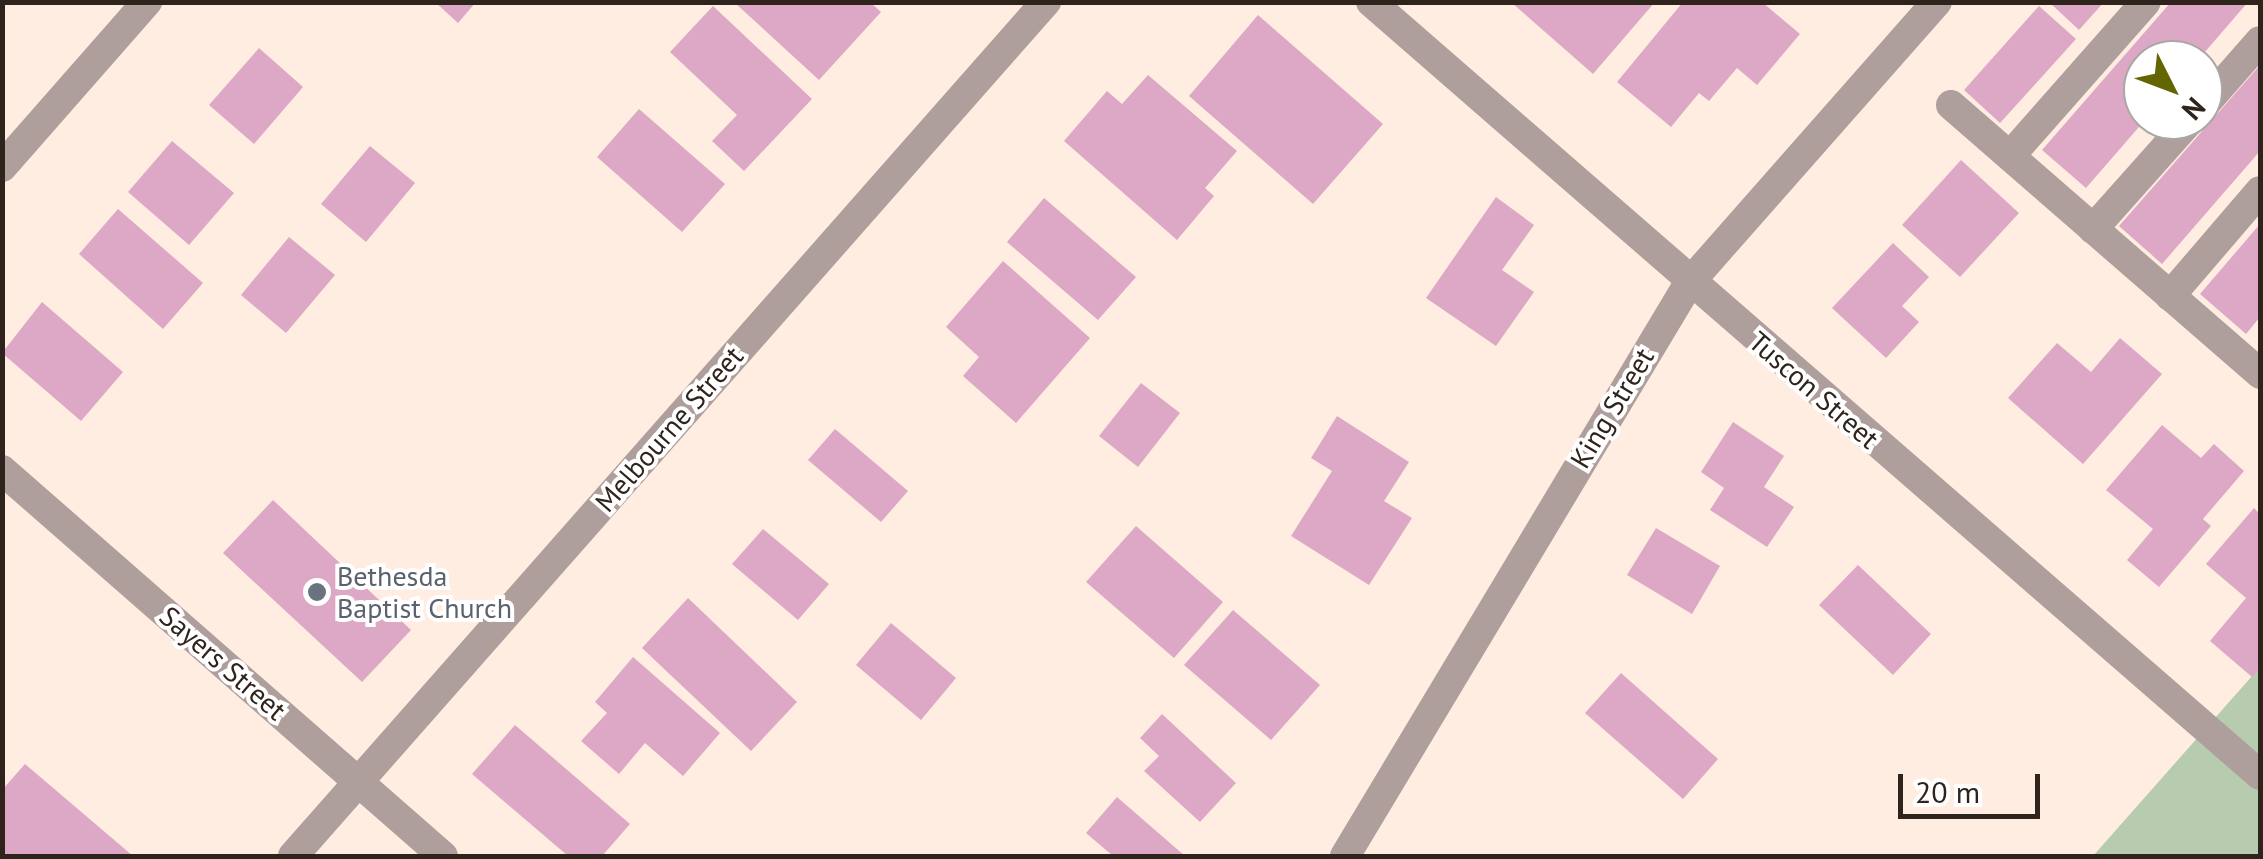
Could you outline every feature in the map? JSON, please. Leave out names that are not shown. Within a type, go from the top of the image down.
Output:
[{"type":"street","points":[[2,167],[147,2]]},
{"type":"street","name":"Melbourne Street","points":[[292,856],[1046,2]]},
{"type":"street","name":"Tuscon Street","points":[[1370,2],[2260,775]]},
{"type":"street","name":"King Street","points":[[1345,856],[1689,283],[1937,2]]},
{"type":"street","points":[[2010,156],[2146,2]]},
{"type":"street","points":[[2223,84],[2260,42]]},
{"type":"street","points":[[1951,105],[2170,296],[2257,363]]},
{"type":"street","points":[[2092,229],[2172,140]]},
{"type":"street","points":[[2170,296],[2260,191]]},
{"type":"street","name":"Sayers Street","points":[[2,470],[443,856]]},
{"type":"green space","points":[[2260,667],[2260,856],[2093,856]]},
{"type":"building","points":[[435,2],[476,2],[458,23]]},
{"type":"building","points":[[1511,2],[1655,2],[1593,74]]},
{"type":"building","points":[[1683,2],[1762,2],[1800,34],[1757,85],[1737,68],[1709,101],[1699,93],[1671,127],[1617,82]]},
{"type":"building","points":[[2049,2],[2104,2],[2079,30]]},
{"type":"building","points":[[2171,2],[2248,2],[2215,40],[2138,40]]},
{"type":"building","points":[[735,3],[871,3],[881,12],[819,80]]},
{"type":"building","points":[[713,6],[812,99],[744,171],[712,141],[737,115],[670,52]]},
{"type":"building","points":[[2039,6],[2076,39],[2000,123],[1964,90]]},
{"type":"building","points":[[1258,15],[1383,124],[1313,204],[1189,96]]},
{"type":"building","points":[[259,48],[303,87],[254,144],[209,105]]},
{"type":"building","points":[[2123,57],[2123,140],[2128,140],[2086,188],[2042,150]]},
{"type":"building","points":[[2260,65],[2260,151],[2162,264],[2119,226],[2194,140],[2223,140],[2223,107]]},
{"type":"building","points":[[1148,75],[1237,151],[1205,188],[1214,196],[1177,240],[1064,141],[1107,91],[1122,104]]},
{"type":"building","points":[[639,109],[725,184],[682,232],[597,157]]},
{"type":"building","points":[[172,141],[234,193],[189,245],[128,192]]},
{"type":"building","points":[[370,146],[415,183],[366,242],[321,204]]},
{"type":"building","points":[[1961,160],[2019,213],[1960,277],[1902,225]]},
{"type":"building","points":[[1496,197],[1534,225],[1502,270],[1534,292],[1496,346],[1426,298]]},
{"type":"building","points":[[1044,198],[1136,277],[1098,320],[1007,242]]},
{"type":"building","points":[[118,209],[203,283],[163,329],[79,254]]},
{"type":"building","points":[[2260,224],[2260,317],[2246,334],[2200,294]]},
{"type":"building","points":[[289,237],[335,275],[286,333],[241,295]]},
{"type":"building","points":[[1893,243],[1929,277],[1902,306],[1919,322],[1886,358],[1832,308]]},
{"type":"building","points":[[1003,261],[1090,338],[1016,423],[963,376],[979,357],[946,327]]},
{"type":"building","points":[[42,302],[123,372],[81,421],[2,353]]},
{"type":"building","points":[[2120,338],[2162,374],[2083,464],[2008,398],[2057,343],[2091,372]]},
{"type":"building","points":[[1141,383],[1180,413],[1138,467],[1099,436]]},
{"type":"building","points":[[1337,416],[1409,462],[1384,501],[1412,518],[1369,585],[1291,536],[1332,471],[1311,458]]},
{"type":"building","points":[[1733,422],[1784,456],[1764,487],[1794,507],[1767,547],[1710,510],[1724,488],[1701,472]]},
{"type":"building","points":[[2162,425],[2201,458],[2214,444],[2244,471],[2203,519],[2211,526],[2159,587],[2127,560],[2153,529],[2106,490]]},
{"type":"building","points":[[835,429],[908,491],[881,522],[808,460]]},
{"type":"building","points":[[273,500],[411,630],[362,682],[223,553]]},
{"type":"building","points":[[2254,508],[2260,514],[2260,668],[2252,677],[2210,641],[2246,598],[2206,564]]},
{"type":"building","points":[[1136,526],[1223,602],[1174,658],[1086,582]]},
{"type":"building","points":[[1656,528],[1720,566],[1692,614],[1627,575]]},
{"type":"building","points":[[763,529],[829,584],[798,620],[732,564]]},
{"type":"building","points":[[1858,565],[1931,634],[1893,675],[1819,605]]},
{"type":"building","points":[[688,598],[797,702],[751,751],[642,648]]},
{"type":"building","points":[[1233,610],[1320,685],[1271,740],[1184,665]]},
{"type":"building","points":[[891,623],[956,678],[921,720],[856,665]]},
{"type":"building","points":[[633,657],[720,733],[683,776],[645,743],[619,774],[581,741],[607,713],[595,702]]},
{"type":"building","points":[[1621,673],[1718,759],[1683,799],[1585,713]]},
{"type":"building","points":[[1162,714],[1236,783],[1200,822],[1144,771],[1159,756],[1140,738]]},
{"type":"building","points":[[515,725],[630,824],[602,856],[568,856],[472,774]]},
{"type":"building","points":[[25,764],[133,856],[2,856],[2,790]]},
{"type":"building","points":[[1117,797],[1185,856],[1113,856],[1086,833]]},
{"type":"place","name":"Bethesda Baptist Church","points":[[317,592]]}]
